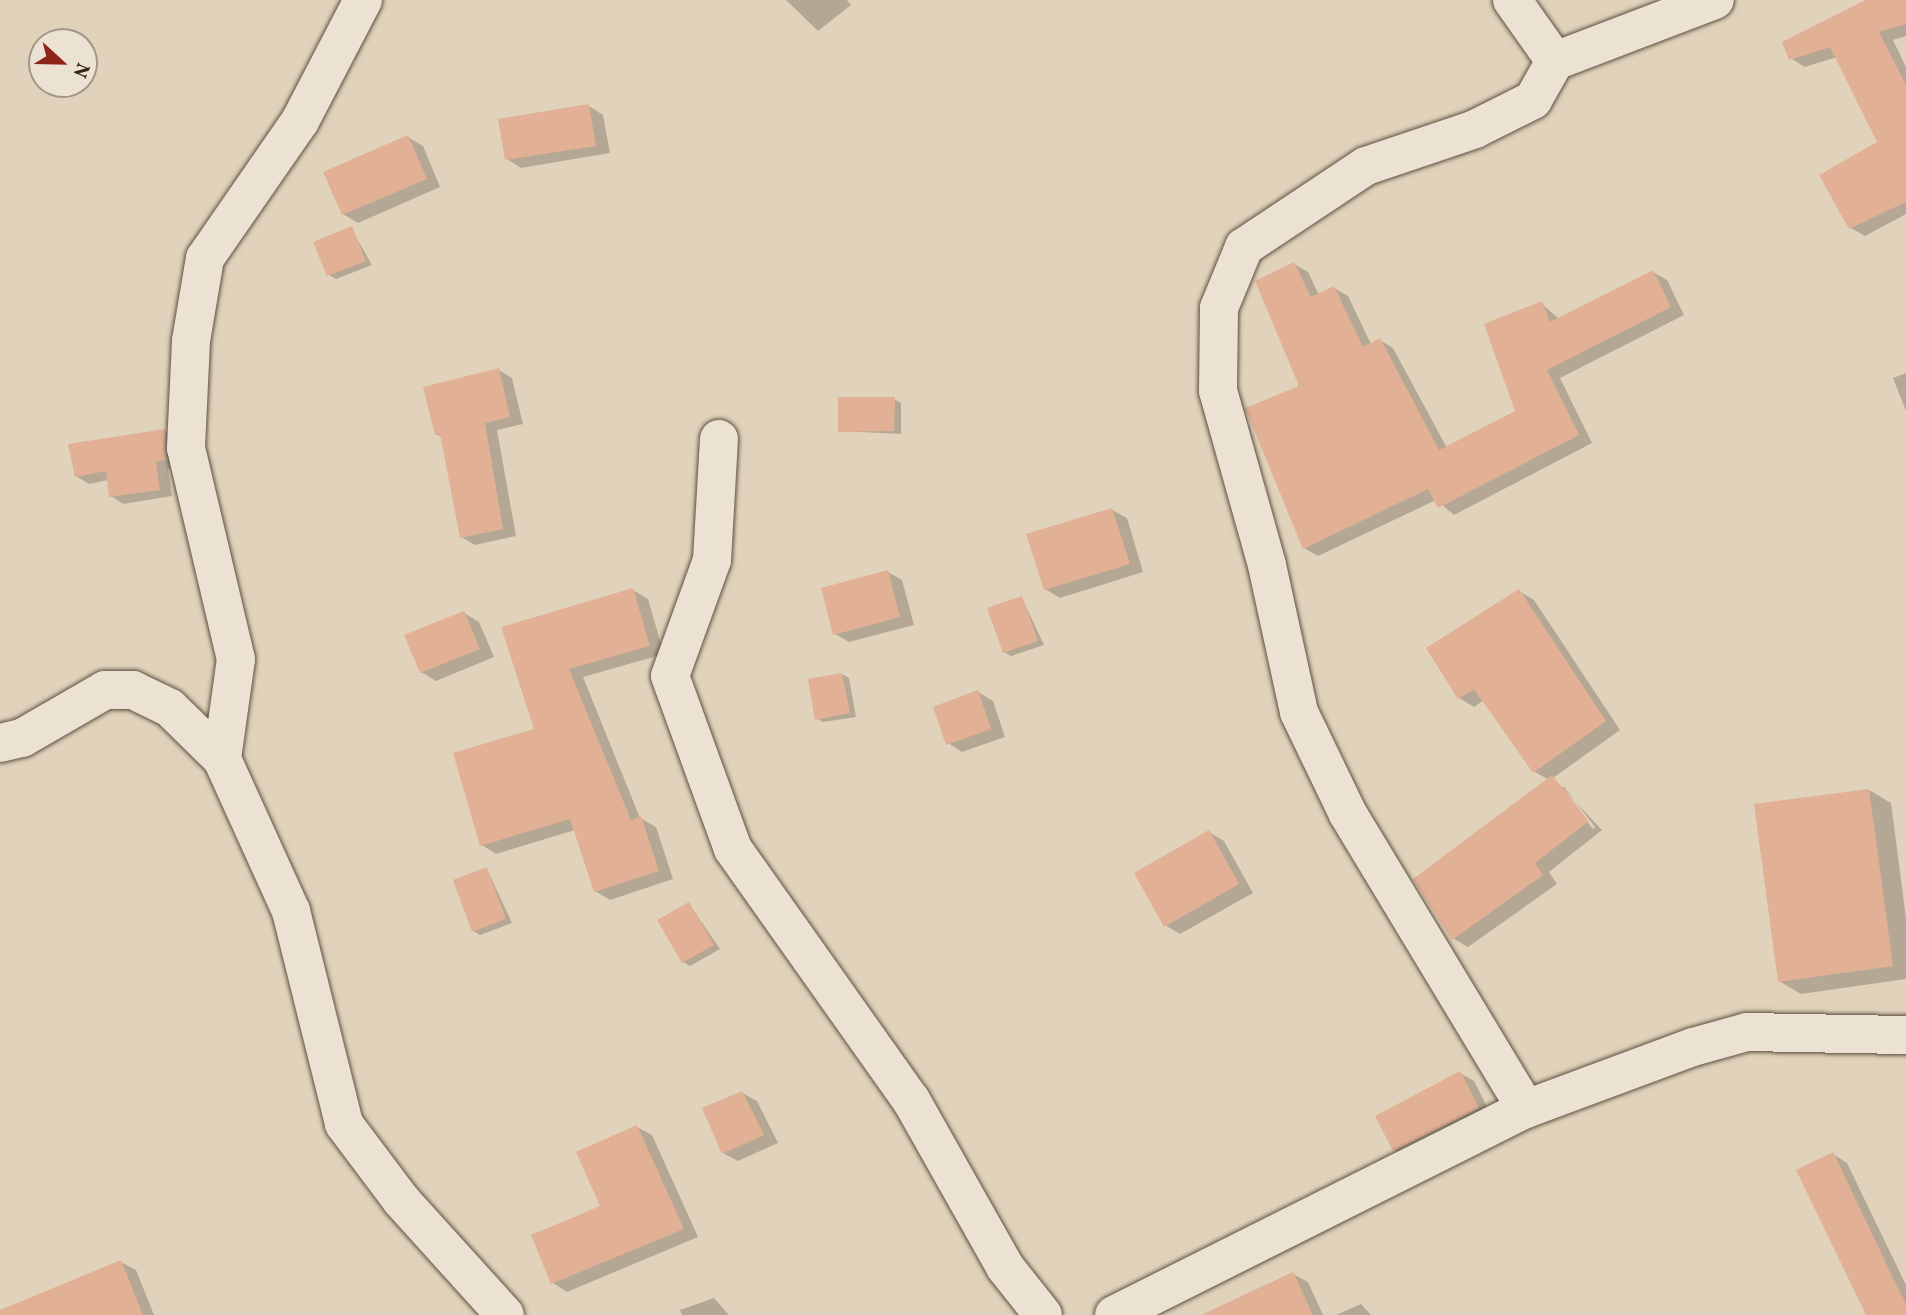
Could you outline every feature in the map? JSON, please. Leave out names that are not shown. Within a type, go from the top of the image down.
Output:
[{"type":"street","points":[[222,759],[236,659],[186,448],[191,341],[205,258],[300,121],[363,0]]},
{"type":"street","points":[[1512,0],[1555,61]]},
{"type":"street","points":[[1526,1108],[1348,814],[1299,712],[1267,565],[1217,391],[1219,308],[1244,247],[1366,166],[1475,130],[1533,100],[1555,61],[1715,0]]},
{"type":"street","points":[[719,439],[712,560],[670,676],[733,849],[911,1100],[1005,1267],[1043,1315]]},
{"type":"street","points":[[0,743],[22,738],[104,690],[133,690],[170,708],[222,759],[291,911],[344,1124],[401,1200],[505,1315]]},
{"type":"street","points":[[1114,1315],[1526,1108],[1748,1032],[1906,1035]]},
{"type":"building","points":[[1865,0],[1906,0],[1906,24],[1879,32],[1906,85],[1906,202],[1849,229],[1819,175],[1877,142],[1830,47],[1789,60],[1782,42]]},
{"type":"building","points":[[589,104],[596,146],[505,160],[498,119]]},
{"type":"building","points":[[408,135],[427,179],[342,215],[323,172]]},
{"type":"building","points":[[352,226],[366,261],[327,276],[313,242]]},
{"type":"building","points":[[1294,262],[1311,297],[1334,286],[1363,347],[1380,338],[1439,450],[1515,411],[1484,324],[1542,301],[1550,322],[1653,270],[1671,307],[1547,370],[1579,435],[1438,508],[1428,489],[1303,549],[1245,408],[1299,386],[1255,281]]},
{"type":"building","points":[[499,368],[510,417],[485,423],[503,529],[460,538],[440,434],[435,435],[423,387]]},
{"type":"building","points":[[838,397],[895,397],[894,431],[838,432]]},
{"type":"building","points":[[165,429],[166,460],[156,462],[160,490],[109,497],[106,471],[75,477],[68,444]]},
{"type":"building","points":[[1112,508],[1130,564],[1044,590],[1026,534]]},
{"type":"building","points":[[888,570],[900,617],[833,635],[821,588]]},
{"type":"building","points":[[633,588],[650,646],[569,669],[631,820],[641,816],[659,871],[594,892],[570,819],[480,846],[453,753],[534,729],[501,627]]},
{"type":"building","points":[[1519,589],[1606,721],[1533,773],[1474,689],[1458,699],[1426,648]]},
{"type":"building","points":[[1022,596],[1038,641],[1003,653],[987,608]]},
{"type":"building","points":[[464,611],[480,649],[420,673],[404,635]]},
{"type":"building","points":[[842,673],[850,713],[815,720],[808,679]]},
{"type":"building","points":[[978,690],[991,729],[946,745],[933,707]]},
{"type":"building","points":[[1552,775],[1589,821],[1535,863],[1543,875],[1452,940],[1413,879]]},
{"type":"building","points":[[1869,789],[1893,966],[1778,982],[1754,804]]},
{"type":"building","points":[[1209,830],[1239,884],[1164,927],[1134,873]]},
{"type":"building","points":[[487,867],[506,919],[472,932],[453,880]]},
{"type":"building","points":[[689,902],[714,945],[682,963],[657,920]]},
{"type":"building","points":[[1460,1071],[1479,1108],[1393,1151],[1375,1116]]},
{"type":"building","points":[[742,1091],[764,1135],[722,1154],[702,1108]]},
{"type":"building","points":[[637,1125],[684,1229],[551,1284],[531,1235],[600,1206],[576,1152]]},
{"type":"building","points":[[1833,1152],[1906,1305],[1906,1315],[1866,1315],[1796,1170]]},
{"type":"building","points":[[121,1260],[143,1315],[0,1315],[0,1310]]},
{"type":"building","points":[[1293,1272],[1313,1315],[1201,1315]]}]
